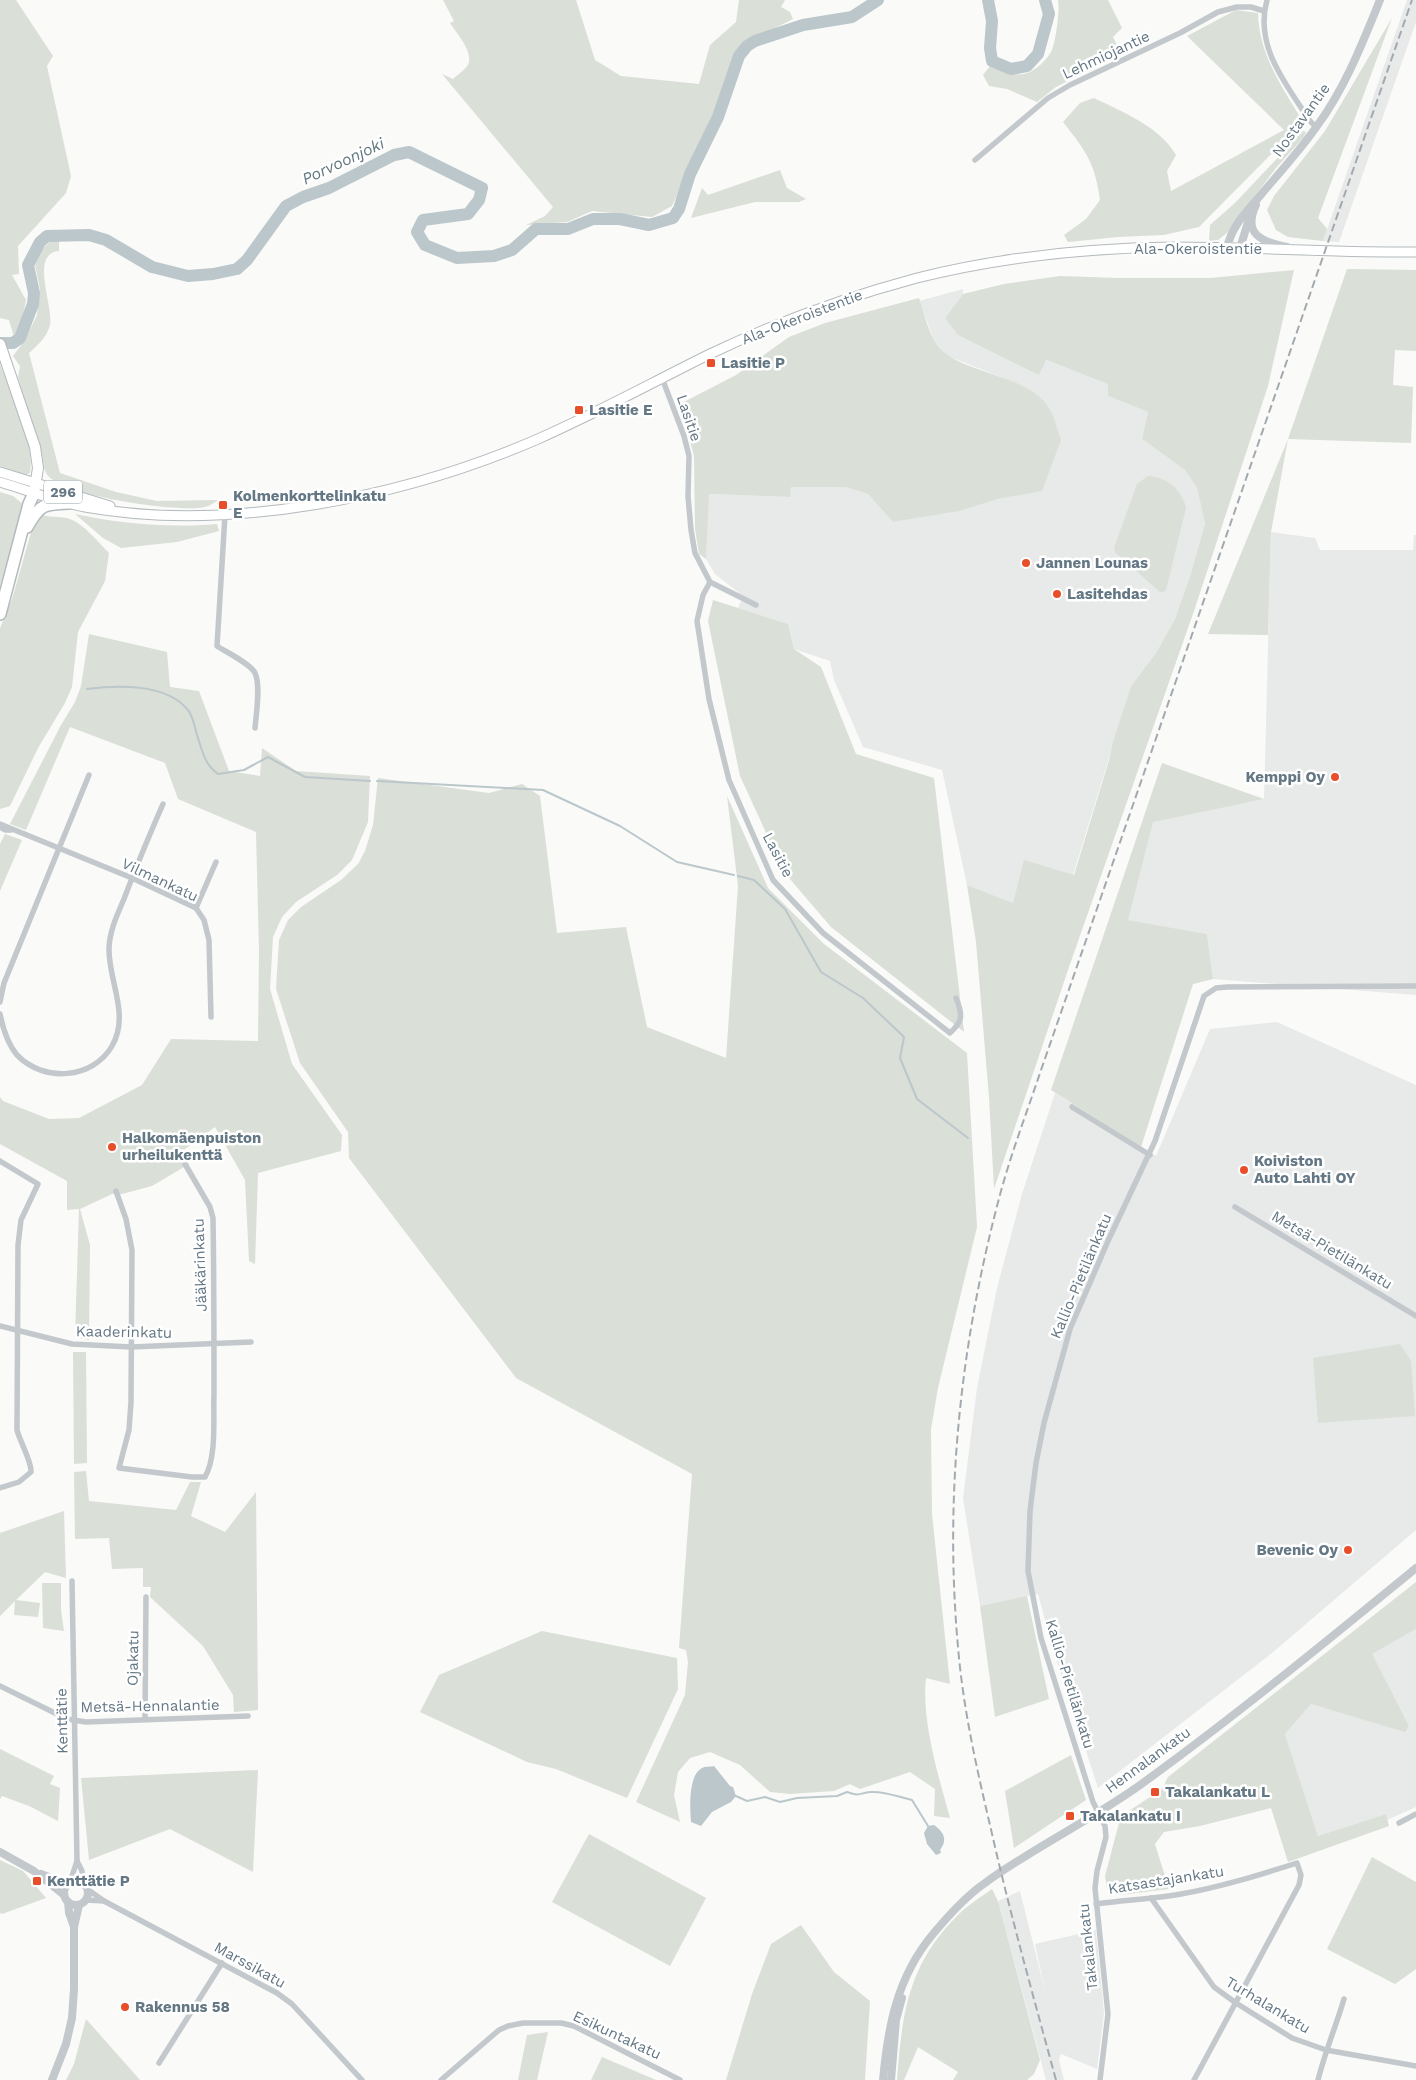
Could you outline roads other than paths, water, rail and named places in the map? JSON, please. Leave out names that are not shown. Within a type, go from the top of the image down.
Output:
[{"type":"highway","points":[[0,344],[35,447],[38,468],[35,488],[25,518],[21,540],[0,614]]},
{"type":"highway","points":[[21,540],[41,507],[48,504],[69,503]]},
{"type":"main road","name":"Ala-Okeroistentie","points":[[0,472],[69,503],[127,512],[181,516],[225,515],[320,503],[379,491],[432,477],[537,440],[713,353],[805,313],[879,288],[920,277],[1006,260],[1082,251],[1141,248],[1416,252]]},
{"type":"main road","name":"Ala-Okeroistentie","points":[[0,482],[35,488],[127,512]]},
{"type":"street","points":[[1267,0],[1264,11],[1264,31],[1275,67],[1310,121],[1316,127]]},
{"type":"street","name":"Nostavantie","points":[[1227,248],[1230,235],[1243,215],[1333,104],[1380,0]]},
{"type":"street","name":"Lehmiojantie","points":[[975,160],[1048,98],[1070,85],[1180,33],[1218,12],[1237,7],[1251,7],[1264,11]]},
{"type":"street","name":"Nostavantie","points":[[1240,248],[1250,217],[1260,196]]},
{"type":"street","points":[[1250,217],[1253,231],[1262,239],[1297,249]]},
{"type":"street","name":"Lasitie","points":[[662,378],[684,436],[688,456],[688,496],[695,554],[710,582],[703,594],[697,621],[710,699],[729,780],[773,880],[823,933],[950,1034],[959,1024],[961,1012],[956,998]]},
{"type":"street","points":[[225,515],[217,646],[250,667],[256,674],[255,728]]},
{"type":"street","points":[[710,582],[756,605]]},
{"type":"street","points":[[0,1002],[4,983],[90,775]]},
{"type":"street","points":[[0,1014],[4,1034],[17,1055],[46,1073],[73,1073],[88,1068],[99,1061],[112,1047],[120,1029],[118,1002],[110,966],[110,936],[163,804]]},
{"type":"street","name":"Vilmankatu","points":[[0,825],[5,830],[11,830],[132,878],[196,908],[204,920],[209,940],[211,1017]]},
{"type":"street","points":[[196,908],[216,862]]},
{"type":"street","name":"Kallio-Pietilänkatu","points":[[1098,1813],[1063,1711],[1041,1638],[1028,1571],[1030,1511],[1036,1463],[1044,1423],[1070,1329],[1108,1242],[1150,1155],[1200,1002],[1208,992],[1216,988],[1227,987],[1416,986]]},
{"type":"street","points":[[1072,1107],[1150,1155]]},
{"type":"street","points":[[0,1161],[38,1184],[21,1220],[18,1231],[17,1430],[31,1467],[30,1472],[19,1482],[0,1488]]},
{"type":"street","name":"Jääkärinkatu","points":[[132,1347],[129,1430],[119,1468],[192,1477],[205,1476],[210,1469],[213,1440],[213,1218],[210,1207],[185,1164]]},
{"type":"street","points":[[116,1191],[126,1219],[132,1250],[132,1347]]},
{"type":"street","name":"Metsä-Pietilänkatu","points":[[1234,1207],[1416,1316]]},
{"type":"street","name":"Kaaderinkatu","points":[[0,1326],[72,1344],[132,1347],[251,1342]]},
{"type":"street","name":"Hennalankatu","points":[[883,2080],[887,2037],[896,1999],[915,1960],[932,1935],[953,1911],[984,1883],[1148,1780],[1310,1654],[1416,1568]]},
{"type":"street","name":"Kenttätie","points":[[72,1581],[77,1861]]},
{"type":"street","name":"Ojakatu","points":[[145,1719],[146,1597]]},
{"type":"street","name":"Metsä-Hennalantie","points":[[0,1686],[67,1719],[86,1722],[248,1716]]},
{"type":"street","name":"Takalankatu","points":[[1098,1813],[1104,1826],[1106,1837],[1097,1871],[1095,1888],[1108,2014],[1100,2080]]},
{"type":"street","points":[[1399,1822],[1416,1814]]},
{"type":"street","points":[[0,1852],[34,1871],[69,1883],[85,1886]]},
{"type":"street","points":[[74,1927],[66,1899],[69,1883],[77,1861]]},
{"type":"street","points":[[52,2080],[66,2044],[72,2018],[74,1927],[82,1903],[85,1886],[82,1871],[77,1861]]},
{"type":"street","name":"Katsastajankatu","points":[[1096,1904],[1180,1894],[1236,1882],[1298,1863],[1301,1875],[1299,1885],[1236,2003]]},
{"type":"street","points":[[34,1871],[66,1899],[82,1903],[104,1901]]},
{"type":"street","name":"Marssikatu","points":[[85,1886],[104,1901],[277,1993],[292,2004],[362,2080]]},
{"type":"street","name":"Turhalankatu","points":[[1151,1898],[1214,1987],[1236,2003],[1292,2038],[1326,2050],[1416,2066]]},
{"type":"street","points":[[159,2063],[222,1963]]},
{"type":"street","name":"Hennalankatu","points":[[891,2080],[896,2020],[906,1978]]},
{"type":"street","points":[[1318,2080],[1326,2050],[1334,2035],[1344,1999]]},
{"type":"street","points":[[1194,2080],[1236,2003]]},
{"type":"street","name":"Esikuntakatu","points":[[440,2080],[499,2030],[523,2023],[561,2023],[574,2026],[680,2080]]},
{"type":"waterway","name":"Porvoonjoki","points":[[0,343],[13,343],[20,338],[33,304],[34,293],[28,265],[40,242],[47,236],[89,235],[106,240],[152,267],[188,276],[213,274],[237,269],[247,260],[286,206],[303,197],[329,188],[394,155],[409,152],[482,188],[479,200],[468,214],[423,220],[417,232],[425,245],[457,258],[494,256],[512,250],[536,229],[568,229],[593,219],[620,219],[649,225],[673,218],[679,209],[690,174],[718,117],[739,56],[747,46],[755,41],[803,25],[852,17],[878,0]]},
{"type":"waterway","name":"Porvoonjoki","points":[[988,0],[992,21],[990,48],[992,61],[1011,69],[1027,66],[1038,54],[1049,14],[1045,0]]},
{"type":"waterway","points":[[87,689],[112,687],[140,688],[154,690],[179,701],[190,713],[205,757],[213,770],[218,774],[244,770],[268,757],[305,777],[370,781]]},
{"type":"waterway","points":[[377,781],[543,790],[620,826],[677,862],[734,875]]},
{"type":"waterway","points":[[738,876],[754,880],[785,909],[821,972],[863,998],[904,1037],[900,1058],[917,1099],[968,1138]]},
{"type":"waterway","points":[[736,1796],[747,1801],[765,1797],[780,1802],[797,1798],[837,1796],[847,1792],[858,1794],[881,1792],[912,1800],[928,1826]]},
{"type":"railway","points":[[1056,2080],[997,1857],[971,1736],[960,1669],[954,1589],[955,1474],[959,1417],[975,1303],[1001,1191],[1015,1146],[1412,0]]},
{"type":"place","name":"Lasitie P","points":[[711,363]]},
{"type":"place","name":"Lasitie E","points":[[579,410]]},
{"type":"place","name":"Kolmenkorttelinkatu E","points":[[223,505]]},
{"type":"place","name":"Jannen Lounas","points":[[1026,563]]},
{"type":"place","name":"Lasitehdas","points":[[1057,594]]},
{"type":"place","name":"Kemppi Oy","points":[[1335,777]]},
{"type":"place","name":"Halkomäenpuiston urheilukenttä","points":[[112,1147]]},
{"type":"place","name":"Koiviston Auto Lahti OY","points":[[1244,1170]]},
{"type":"place","name":"Bevenic Oy","points":[[1348,1550]]},
{"type":"place","name":"Takalankatu L","points":[[1155,1792]]},
{"type":"place","name":"Takalankatu I","points":[[1070,1816]]},
{"type":"place","name":"Kenttätie P","points":[[37,1881]]},
{"type":"place","name":"Rakennus 58","points":[[125,2007]]}]
